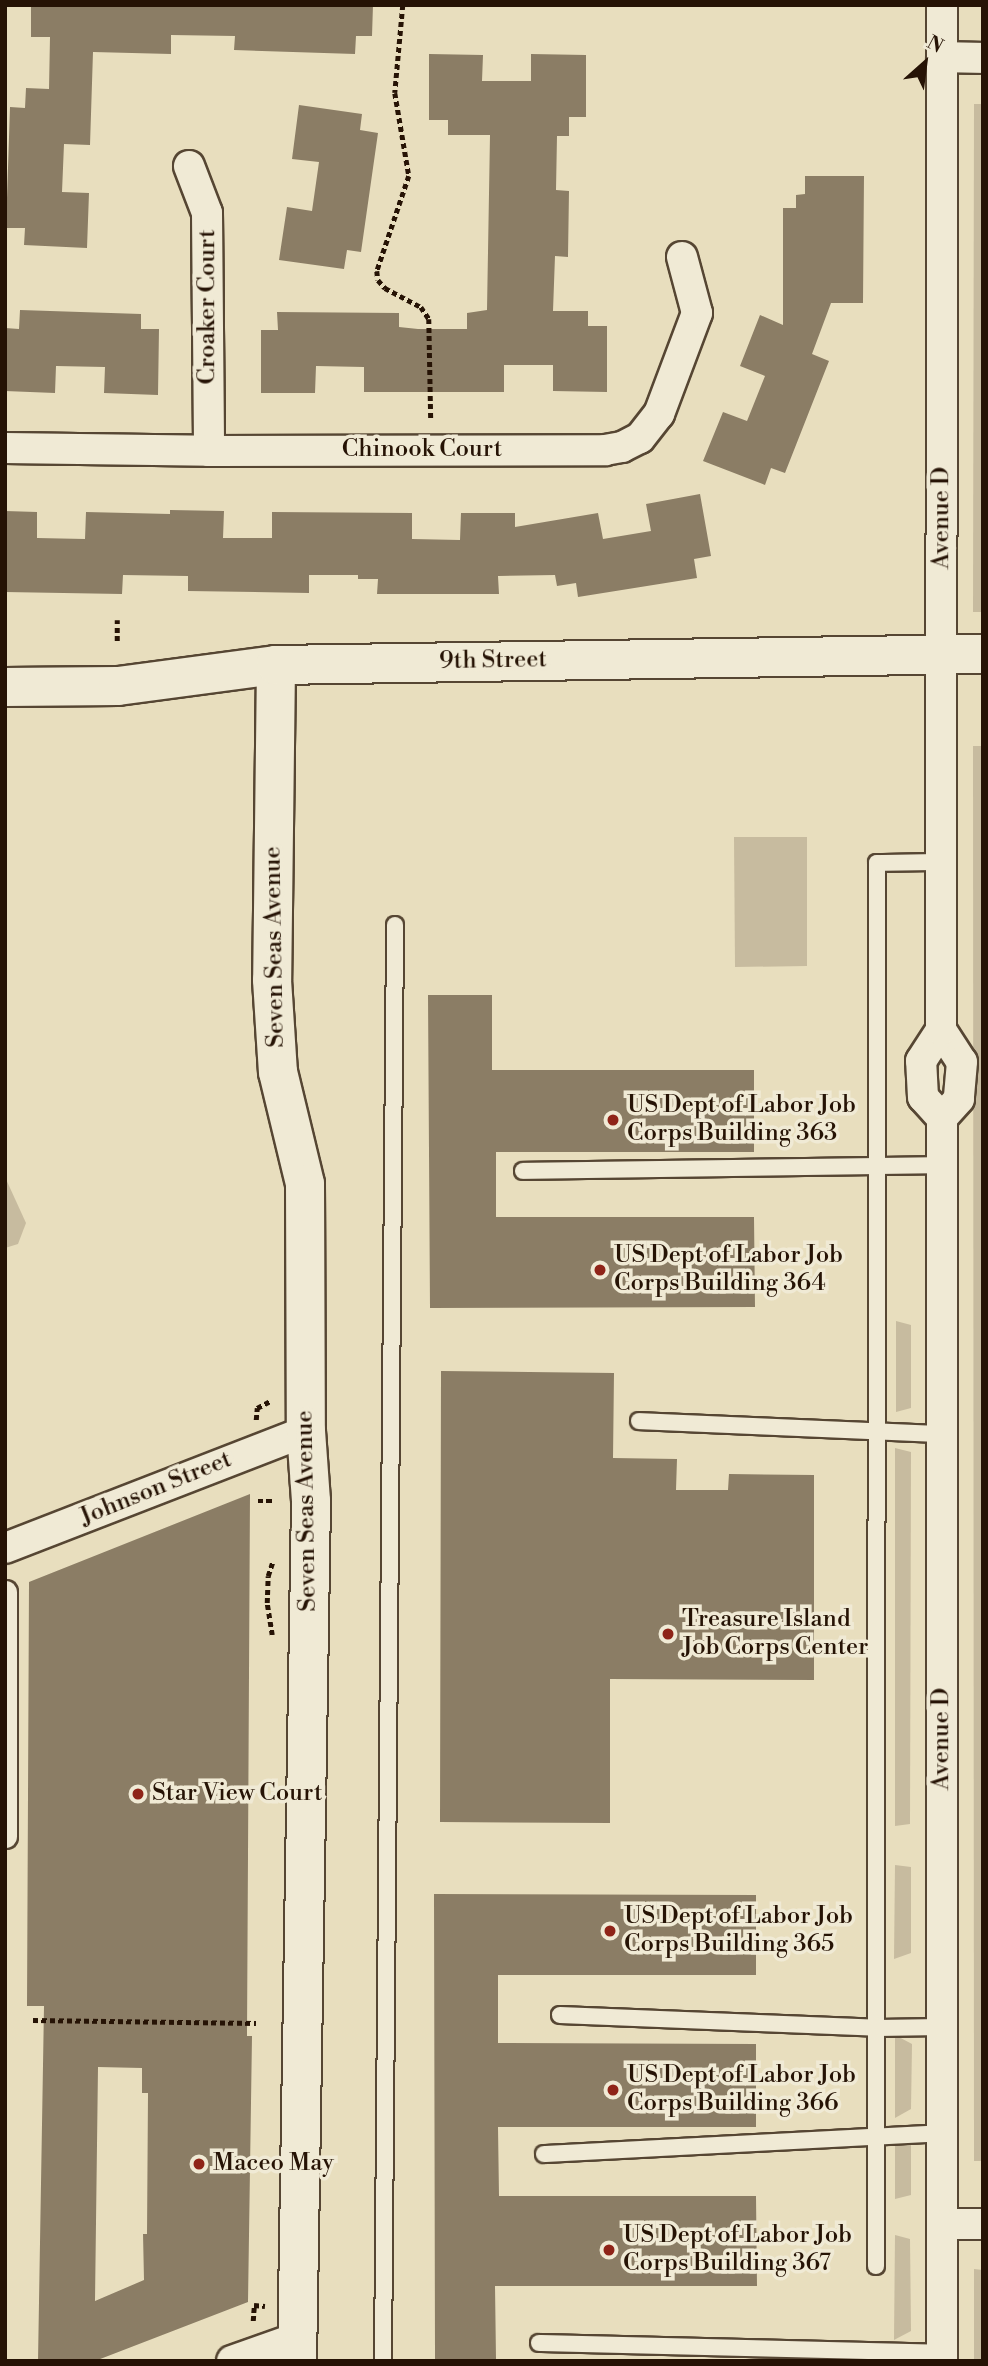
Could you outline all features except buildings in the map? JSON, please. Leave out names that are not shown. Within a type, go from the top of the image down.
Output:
[{"type":"street","name":"Avenue D","points":[[942,5],[942,1030],[962,1062],[959,1099],[942,1118],[942,2357]]},
{"type":"street","points":[[942,57],[983,58]]},
{"type":"street","name":"Croaker Court","points":[[189,166],[207,213],[209,451]]},
{"type":"street","name":"Chinook Court","points":[[5,448],[209,451],[606,450],[622,447],[640,438],[659,414],[697,313],[682,257]]},
{"type":"street","name":"9th Street","points":[[5,687],[118,686],[276,665],[983,654]]},
{"type":"street","name":"Seven Seas Avenue","points":[[276,665],[272,980],[278,1072],[305,1184],[306,1431],[311,1502],[297,2349]]},
{"type":"street","name":"Johnson Street","points":[[5,1548],[306,1431]]},
{"type":"street","points":[[5,1592],[5,1836]]},
{"type":"street","points":[[942,2224],[983,2224]]},
{"type":"street","points":[[232,2361],[297,2349]]},
{"type":"lane","points":[[876,2266],[877,863],[943,862]]},
{"type":"lane","points":[[383,2361],[395,925]]},
{"type":"lane","points":[[523,1171],[942,1165]]},
{"type":"lane","points":[[639,1421],[942,1434]]},
{"type":"lane","points":[[560,2015],[877,2028],[942,2026]]},
{"type":"lane","points":[[544,2154],[942,2133]]},
{"type":"lane","points":[[539,2343],[942,2357]]},
{"type":"path","points":[[403,5],[395,93],[409,176],[381,252],[377,271],[378,280],[385,288],[414,302],[429,319],[431,450]]},
{"type":"path","points":[[117,620],[117,641]]},
{"type":"path","points":[[256,1425],[257,1408],[277,1398]]},
{"type":"path","points":[[258,1501],[275,1501]]},
{"type":"path","points":[[33,2020],[256,2023]]},
{"type":"path","points":[[252,2328],[254,2305],[271,2306]]},
{"type":"shaded area","points":[[974,104],[983,104],[983,612],[973,612]]},
{"type":"shaded area","points":[[973,746],[983,746],[983,2161],[974,2161]]},
{"type":"shaded area","points":[[734,837],[807,837],[807,966],[735,967]]},
{"type":"shaded area","points":[[5,1177],[26,1223],[18,1244],[5,1248]]},
{"type":"shaded area","points":[[896,1321],[911,1325],[911,1408],[896,1412]]},
{"type":"shaded area","points":[[895,1448],[911,1452],[910,1824],[895,1826]]},
{"type":"shaded area","points":[[895,1865],[911,1867],[911,1953],[894,1959]]},
{"type":"shaded area","points":[[895,2035],[912,2044],[911,2109],[895,2118]]},
{"type":"shaded area","points":[[895,2136],[911,2145],[911,2195],[895,2199]]},
{"type":"shaded area","points":[[895,2235],[910,2239],[911,2331],[894,2340]]},
{"type":"shaded area","points":[[974,2269],[983,2270],[983,2361],[974,2361]]},
{"type":"place","name":"US Dept of Labor Job Corps Building 363","points":[[613,1120]]},
{"type":"place","name":"US Dept of Labor Job Corps Building 364","points":[[600,1270]]},
{"type":"place","name":"Treasure Island Job Corps Center","points":[[668,1634]]},
{"type":"place","name":"Star View Court","points":[[138,1794]]},
{"type":"place","name":"US Dept of Labor Job Corps Building 365","points":[[610,1931]]},
{"type":"place","name":"US Dept of Labor Job Corps Building 366","points":[[613,2090]]},
{"type":"place","name":"Maceo May","points":[[199,2164]]},
{"type":"place","name":"US Dept of Labor Job Corps Building 367","points":[[609,2250]]}]
